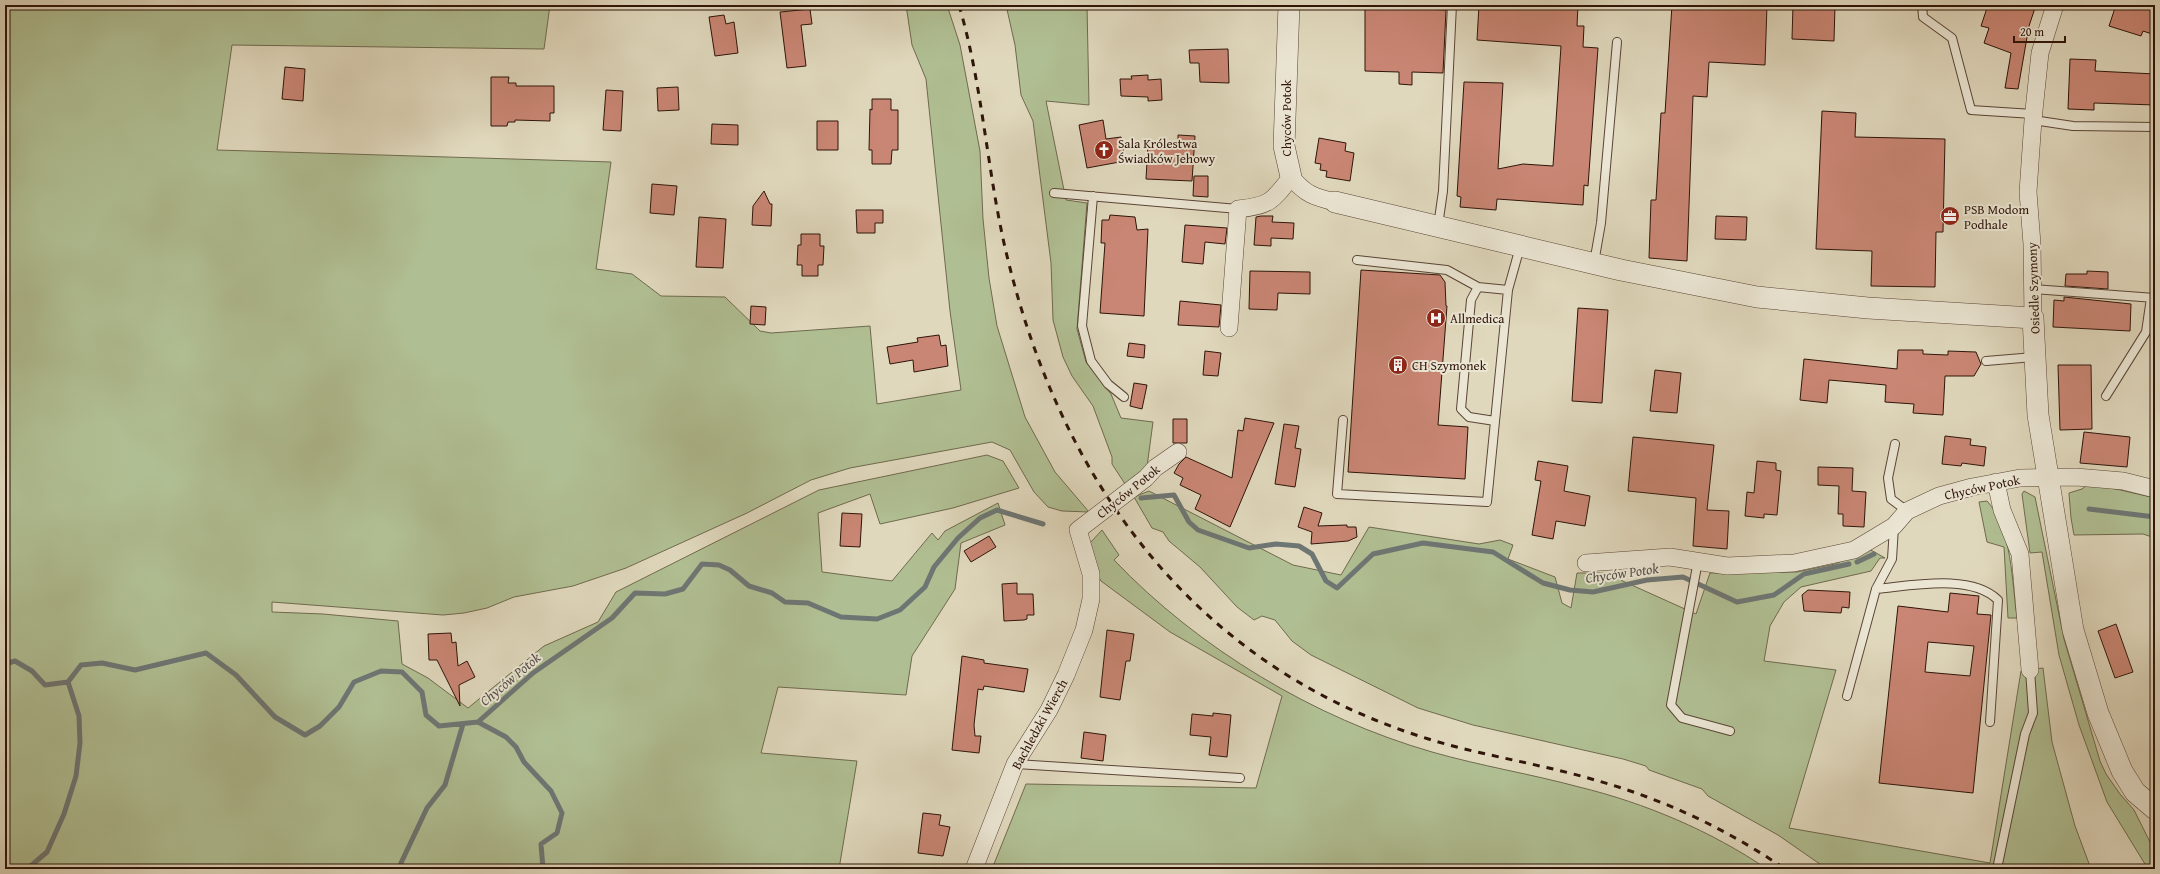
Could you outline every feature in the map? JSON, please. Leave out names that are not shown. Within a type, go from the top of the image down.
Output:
[{"type":"street","name":"Chyców Potok","points":[[1289,5],[1284,146],[1291,177]]},
{"type":"street","name":"Osiedle Szymony","points":[[2055,5],[2040,53],[2033,117],[2028,192],[2038,415],[2074,630],[2098,713],[2122,771],[2135,792],[2155,810]]},
{"type":"street","points":[[1229,328],[1238,209],[1259,207],[1275,198],[1291,177],[1302,190],[1315,197],[1695,286],[1757,297],[1868,308],[2033,318]]},
{"type":"street","name":"Chyców Potok","points":[[1078,530],[1146,478],[1155,468],[1178,452]]},
{"type":"street","name":"Chyców Potok","points":[[1586,563],[1670,557],[1697,566],[1794,563],[1854,550],[1894,526],[1907,511],[1939,496],[1996,482],[2047,476],[2123,481],[2155,489]]},
{"type":"street","points":[[1996,482],[2002,510],[2020,554],[2030,670]]},
{"type":"street","name":"Bachledzki Wierch","points":[[974,869],[1016,764],[1049,710],[1066,675],[1084,630],[1091,599],[1091,574],[1078,530]]},
{"type":"lane","points":[[1438,226],[1443,191],[1452,5]]},
{"type":"lane","points":[[1922,5],[1923,17],[1952,38],[1971,110],[2033,117],[2073,126],[2155,127]]},
{"type":"lane","points":[[1594,263],[1601,223],[1617,42]]},
{"type":"lane","points":[[1054,193],[1238,209]]},
{"type":"lane","points":[[1093,196],[1082,326],[1091,361],[1108,384],[1124,397]]},
{"type":"lane","points":[[1343,420],[1337,494],[1488,502],[1508,290],[1520,246]]},
{"type":"lane","points":[[1357,260],[1446,270],[1478,287],[1508,290]]},
{"type":"lane","points":[[1478,287],[1471,300],[1461,409],[1469,417],[1495,421]]},
{"type":"lane","points":[[2033,289],[2153,298],[2146,332],[2106,396]]},
{"type":"lane","points":[[1986,361],[2035,357]]},
{"type":"lane","points":[[1895,444],[1888,478],[1891,499],[1907,511]]},
{"type":"lane","points":[[1847,696],[1876,589],[1892,559],[1894,526]]},
{"type":"lane","points":[[1697,566],[1671,705],[1682,718],[1730,731]]},
{"type":"lane","points":[[1876,589],[1956,583],[1991,594],[1998,600],[1990,722]]},
{"type":"lane","points":[[1997,869],[2025,734],[2033,713],[2030,670]]},
{"type":"lane","points":[[1016,764],[1240,778]]},
{"type":"green space","points":[[5,5],[550,5],[544,49],[232,45],[217,150],[611,162],[596,269],[632,274],[661,296],[725,297],[760,331],[771,333],[870,326],[877,404],[961,390],[950,311],[926,79],[912,45],[906,5],[947,5],[960,45],[980,151],[983,219],[989,278],[997,326],[1025,417],[1055,472],[1089,512],[1062,511],[1048,507],[1034,492],[1010,450],[992,442],[850,468],[811,480],[747,513],[626,568],[573,586],[514,597],[487,608],[464,613],[443,615],[272,602],[272,612],[323,614],[398,621],[402,664],[428,678],[468,708],[544,646],[598,622],[616,592],[819,490],[987,455],[1003,461],[1019,488],[953,508],[880,524],[870,494],[818,513],[822,572],[892,581],[932,533],[938,540],[945,531],[998,503],[1005,525],[961,543],[955,589],[912,656],[906,695],[778,687],[761,753],[857,761],[839,869],[5,869]]},
{"type":"green space","points":[[1006,5],[1087,5],[1089,105],[1046,101],[1066,200],[1087,203],[1077,329],[1086,362],[1111,394],[1121,418],[1153,422],[1146,474],[1127,487],[1112,464],[1112,457],[1093,406],[1072,376],[1063,357],[1053,320],[1051,263],[1033,121],[1021,95],[1015,45]]},
{"type":"green space","points":[[2090,483],[2155,498],[2155,538],[2143,534],[2074,535],[2069,493],[2082,489]]},
{"type":"green space","points":[[1149,491],[1293,565],[1341,575],[1369,527],[1479,544],[1500,540],[1513,545],[1508,559],[1555,577],[1562,603],[1571,608],[1577,573],[1605,573],[1696,614],[1710,573],[1797,572],[1835,564],[1869,549],[1885,558],[1880,558],[1871,571],[1801,587],[1784,602],[1770,626],[1764,661],[1836,670],[1789,828],[1990,863],[2021,671],[2043,668],[2052,742],[2075,826],[2091,869],[1827,869],[1778,835],[1708,796],[1702,789],[1649,770],[1646,766],[1623,759],[1473,725],[1418,708],[1311,655],[1292,641],[1275,620],[1262,616],[1254,620],[1237,607],[1200,567],[1169,541],[1163,532],[1152,528],[1134,497]]},
{"type":"green space","points":[[2024,491],[2035,497],[2064,639],[2100,761],[2106,774],[2120,794],[2134,810],[2155,852],[2155,869],[2148,869],[2107,802],[2079,725],[2059,655],[2042,552],[2030,553],[2022,494]]},
{"type":"green space","points":[[1987,501],[1995,512],[2002,526],[2010,556],[2017,618],[2008,618],[2004,547],[1987,542],[1979,502]]},
{"type":"green space","points":[[1102,530],[1119,555],[1114,560],[1147,592],[1183,623],[1221,651],[1261,677],[1302,700],[1344,720],[1388,738],[1432,752],[1579,787],[1653,810],[1723,842],[1767,869],[992,869],[1026,784],[1256,788],[1282,696],[1170,632],[1101,581],[1089,558],[1090,543]]},
{"type":"building","points":[[1365,5],[1399,5],[1399,8],[1446,10],[1443,73],[1412,72],[1412,85],[1399,84],[1399,72],[1365,71]]},
{"type":"building","points":[[1479,5],[1541,8],[1541,5],[1578,5],[1577,26],[1584,26],[1583,47],[1598,48],[1588,186],[1584,185],[1583,205],[1497,199],[1496,210],[1460,207],[1461,197],[1457,196],[1464,82],[1503,83],[1498,169],[1523,164],[1553,166],[1561,46],[1477,40]]},
{"type":"building","points":[[1672,5],[1767,5],[1765,65],[1709,62],[1707,97],[1693,96],[1687,261],[1649,258],[1651,200],[1656,200],[1661,113],[1665,113]]},
{"type":"building","points":[[1793,5],[1835,5],[1834,41],[1792,39]]},
{"type":"building","points":[[1988,5],[2036,5],[2029,26],[2018,89],[2005,88],[2011,53],[1984,43],[1989,28],[1981,26]]},
{"type":"building","points":[[2116,5],[2155,5],[2155,35],[2143,31],[2141,36],[2109,26]]},
{"type":"building","points":[[810,9],[812,24],[801,25],[806,66],[787,68],[780,12]]},
{"type":"building","points":[[724,15],[726,24],[734,22],[738,53],[715,56],[709,17]]},
{"type":"building","points":[[1228,49],[1229,83],[1200,82],[1199,63],[1190,63],[1189,50]]},
{"type":"building","points":[[2070,59],[2096,60],[2095,71],[2155,74],[2155,105],[2094,103],[2094,110],[2068,109]]},
{"type":"building","points":[[285,67],[305,69],[303,101],[282,99]]},
{"type":"building","points":[[1148,75],[1148,80],[1161,79],[1162,100],[1148,101],[1148,97],[1121,96],[1120,79],[1132,79],[1131,76]]},
{"type":"building","points":[[491,77],[509,77],[508,83],[516,83],[516,86],[554,86],[554,113],[550,113],[550,121],[515,120],[515,122],[508,122],[507,126],[491,126]]},
{"type":"building","points":[[678,87],[679,110],[658,111],[657,88]]},
{"type":"building","points":[[606,90],[623,91],[621,131],[603,130]]},
{"type":"building","points":[[872,99],[891,99],[891,110],[898,110],[898,150],[892,150],[891,164],[872,164],[872,150],[869,150],[870,109],[872,110]]},
{"type":"building","points":[[1822,111],[1856,113],[1855,137],[1945,139],[1943,232],[1936,232],[1935,287],[1871,286],[1872,251],[1816,249]]},
{"type":"building","name":"Sala Królestwa Świadków Jehowy","points":[[1103,120],[1106,139],[1121,137],[1125,161],[1087,168],[1079,125]]},
{"type":"building","points":[[817,121],[838,121],[838,150],[817,150]]},
{"type":"building","points":[[712,124],[738,125],[738,145],[711,144]]},
{"type":"building","points":[[1178,135],[1195,136],[1192,181],[1146,179],[1148,144],[1178,145]]},
{"type":"building","points":[[1319,138],[1346,143],[1345,151],[1354,153],[1350,181],[1326,177],[1327,171],[1320,170],[1321,164],[1315,163]]},
{"type":"building","points":[[1194,176],[1208,176],[1208,197],[1193,196]]},
{"type":"building","points":[[652,184],[677,186],[674,215],[650,213]]},
{"type":"building","points":[[764,191],[770,204],[772,204],[771,226],[752,225],[753,206]]},
{"type":"building","points":[[856,210],[883,210],[883,223],[875,223],[875,233],[857,233]]},
{"type":"building","points":[[1110,215],[1135,217],[1137,230],[1148,229],[1144,316],[1100,313],[1105,243],[1101,243],[1102,220],[1109,220]]},
{"type":"building","points":[[1273,216],[1272,222],[1294,223],[1293,239],[1271,238],[1271,246],[1254,245],[1256,217]]},
{"type":"building","points":[[1716,216],[1747,217],[1746,240],[1715,239]]},
{"type":"building","points":[[699,217],[726,219],[723,268],[696,267]]},
{"type":"building","points":[[1185,225],[1227,228],[1225,244],[1205,242],[1203,264],[1182,262]]},
{"type":"building","points":[[801,234],[820,234],[820,246],[824,246],[823,265],[818,265],[818,276],[802,276],[802,265],[797,265],[798,245],[801,245]]},
{"type":"building","name":"CH Szymonek","points":[[1361,270],[1440,275],[1445,282],[1447,306],[1438,425],[1468,427],[1465,479],[1348,472]]},
{"type":"building","points":[[1250,271],[1310,272],[1310,294],[1278,293],[1277,310],[1249,309]]},
{"type":"building","points":[[2087,271],[2108,272],[2108,289],[2065,286],[2066,274],[2087,274]]},
{"type":"building","points":[[2064,297],[2131,304],[2130,331],[2053,327],[2054,300],[2064,301]]},
{"type":"building","points":[[1180,301],[1221,305],[1219,327],[1178,325]]},
{"type":"building","points":[[751,306],[766,307],[765,325],[750,324]]},
{"type":"building","points":[[1578,308],[1608,310],[1602,403],[1572,401]]},
{"type":"building","points":[[939,335],[941,346],[946,345],[948,366],[914,372],[913,360],[890,364],[887,347],[918,342],[917,338]]},
{"type":"building","points":[[1129,343],[1145,345],[1144,358],[1127,356]]},
{"type":"building","points":[[1898,350],[1923,350],[1923,354],[1948,355],[1948,351],[1976,352],[1981,364],[1974,376],[1945,376],[1943,415],[1913,413],[1914,404],[1885,402],[1886,385],[1829,380],[1827,403],[1800,400],[1804,359],[1897,369]]},
{"type":"building","points":[[1205,351],[1221,353],[1218,376],[1203,375]]},
{"type":"building","points":[[2058,365],[2091,365],[2092,429],[2060,430]]},
{"type":"building","points":[[1655,370],[1681,373],[1677,413],[1650,411]]},
{"type":"building","points":[[1134,383],[1147,385],[1142,409],[1130,406]]},
{"type":"building","points":[[1245,418],[1274,423],[1230,527],[1195,509],[1201,495],[1180,485],[1183,478],[1174,473],[1179,464],[1186,457],[1232,478],[1238,430],[1243,431]]},
{"type":"building","points":[[1173,419],[1187,419],[1187,443],[1173,443]]},
{"type":"building","points":[[1284,424],[1299,426],[1295,448],[1301,449],[1295,487],[1275,484]]},
{"type":"building","points":[[2084,432],[2130,437],[2127,467],[2080,463]]},
{"type":"building","points":[[1945,436],[1971,439],[1970,445],[1986,447],[1984,466],[1962,463],[1961,466],[1942,464]]},
{"type":"building","points":[[1633,437],[1714,445],[1707,510],[1729,511],[1727,549],[1693,546],[1696,498],[1628,491]]},
{"type":"building","points":[[1538,461],[1568,466],[1564,491],[1590,496],[1585,526],[1556,521],[1553,539],[1532,535],[1541,481],[1535,480]]},
{"type":"building","points":[[1757,461],[1776,463],[1776,470],[1781,471],[1777,515],[1764,514],[1764,518],[1745,516],[1747,492],[1754,493]]},
{"type":"building","points":[[1818,467],[1853,468],[1852,491],[1866,492],[1864,527],[1843,526],[1843,514],[1838,514],[1839,486],[1818,485]]},
{"type":"building","points":[[1304,507],[1322,513],[1318,526],[1347,525],[1347,527],[1356,527],[1357,537],[1348,541],[1311,544],[1312,532],[1298,527]]},
{"type":"building","points":[[842,513],[862,514],[860,547],[840,546]]},
{"type":"building","points":[[989,536],[996,547],[971,562],[964,551]]},
{"type":"building","points":[[1017,583],[1017,594],[1033,594],[1034,615],[1027,615],[1027,619],[1024,620],[1004,621],[1002,584]]},
{"type":"building","points":[[1808,590],[1850,592],[1849,608],[1842,607],[1841,613],[1804,611],[1802,595]]},
{"type":"building","points":[[1950,593],[1979,596],[1977,614],[1991,615],[1973,793],[1879,783],[1898,606],[1948,612]],"holes":[[[1928,642],[1974,646],[1970,676],[1925,672]]]},
{"type":"building","points":[[2116,624],[2133,672],[2115,678],[2098,631]]},
{"type":"building","points":[[1107,630],[1134,634],[1130,661],[1126,661],[1120,700],[1100,697]]},
{"type":"building","points":[[451,633],[452,643],[456,642],[458,666],[467,661],[475,677],[459,685],[460,706],[437,660],[429,660],[428,634]]},
{"type":"building","points":[[962,656],[984,660],[984,663],[1028,669],[1024,692],[984,686],[983,690],[978,689],[974,725],[975,736],[981,736],[979,753],[952,750]]},
{"type":"building","points":[[1213,713],[1231,715],[1227,757],[1209,755],[1211,737],[1190,735],[1192,714],[1213,716]]},
{"type":"building","points":[[1084,732],[1106,735],[1103,761],[1081,758]]},
{"type":"building","points":[[923,813],[941,815],[939,825],[950,827],[943,856],[918,853]]},
{"type":"waterway","name":"Chyców Potok","points":[[1141,498],[1174,495],[1189,522],[1198,530],[1249,548],[1276,544],[1299,546],[1312,554],[1326,581],[1337,588],[1373,554],[1423,543],[1493,552],[1543,583],[1570,590],[1593,592],[1647,580],[1683,577],[1737,602],[1774,595],[1804,574],[1849,564]]},
{"type":"waterway","name":"Chyców Potok","points":[[2089,509],[2155,517]]},
{"type":"waterway","name":"Chyców Potok","points":[[5,664],[15,661],[32,671],[45,685],[68,682],[81,665],[102,663],[135,670],[206,653],[236,675],[275,717],[305,735],[320,726],[339,707],[354,682],[381,671],[402,672],[422,692],[426,715],[439,726],[478,722],[533,673],[612,618],[635,593],[665,594],[683,589],[702,564],[719,565],[730,570],[749,586],[772,593],[785,602],[808,603],[841,617],[877,619],[900,610],[925,587],[934,567],[958,538],[980,518],[997,510],[1043,524]]},
{"type":"waterway","name":"Chyców Potok","points":[[1857,562],[1874,554]]},
{"type":"waterway","points":[[27,869],[47,852],[64,814],[76,776],[80,743],[79,716],[68,682]]},
{"type":"waterway","points":[[478,722],[506,737],[516,747],[524,762],[551,791],[562,813],[557,833],[541,844],[543,869]]},
{"type":"waterway","points":[[400,869],[401,863],[427,808],[445,785],[463,724]]},
{"type":"railway","points":[[959,5],[974,69],[995,199],[1002,232],[1009,264],[1033,344],[1064,419],[1102,489],[1148,552],[1202,610],[1263,659],[1332,701],[1410,733],[1456,747],[1549,768],[1595,780],[1645,796],[1717,828],[1763,854],[1785,869]]},
{"type":"place","name":"Sala Królestwa Świadków Jehowy","points":[[1104,150]]},
{"type":"place","name":"PSB Modom Podhale","points":[[1950,216]]},
{"type":"place","name":"Allmedica","points":[[1436,318]]},
{"type":"place","name":"CH Szymonek","points":[[1398,365]]}]
